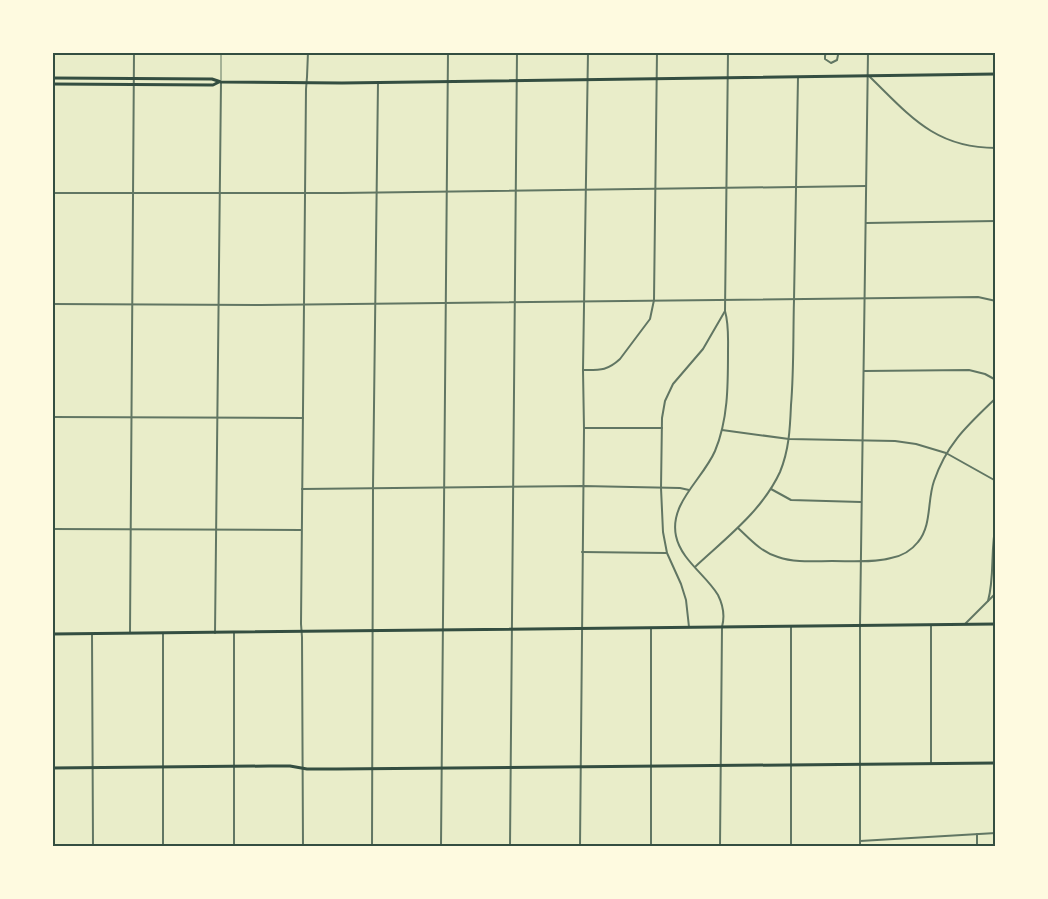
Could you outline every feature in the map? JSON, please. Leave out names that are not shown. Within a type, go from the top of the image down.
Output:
[{"type":"main road","points":[[52,78],[212,79],[221,82],[378,82],[996,74]]},
{"type":"main road","points":[[52,84],[213,85],[221,82]]},
{"type":"main road","points":[[52,634],[996,624]]},
{"type":"main road","points":[[52,768],[290,766],[441,769],[996,764]]},
{"type":"street","points":[[130,633],[134,52]]},
{"type":"street","points":[[303,846],[302,489],[308,52]]},
{"type":"street","points":[[441,846],[448,52]]},
{"type":"street","points":[[510,846],[517,52]]},
{"type":"street","points":[[580,846],[588,52]]},
{"type":"street","points":[[583,370],[610,367],[620,359],[650,319],[654,300],[657,52]]},
{"type":"street","points":[[720,846],[723,616],[721,600],[681,549],[675,522],[678,508],[709,462],[722,430],[727,402],[728,328],[725,299],[728,52]]},
{"type":"street","points":[[826,52],[825,59],[831,63],[837,60],[836,52]]},
{"type":"street","points":[[860,846],[860,625],[868,52]]},
{"type":"street","points":[[868,75],[907,115],[931,132],[948,141],[970,147],[996,148]]},
{"type":"street","points":[[695,567],[749,518],[771,489],[784,460],[789,439],[793,375],[798,76]]},
{"type":"street","points":[[216,633],[221,82]]},
{"type":"street","points":[[372,846],[373,488],[378,82]]},
{"type":"street","points":[[52,193],[305,193],[866,186]]},
{"type":"street","points":[[866,223],[996,221]]},
{"type":"street","points":[[52,304],[218,306],[978,297],[996,301]]},
{"type":"street","points":[[689,627],[683,590],[667,553],[663,532],[662,418],[673,384],[703,349],[725,311]]},
{"type":"street","points":[[864,371],[969,370],[985,374],[996,380]]},
{"type":"street","points":[[738,528],[761,549],[777,557],[791,560],[862,561],[900,556],[917,543],[924,532],[932,486],[946,453],[956,438],[996,398]]},
{"type":"street","points":[[52,417],[303,418]]},
{"type":"street","points":[[584,428],[662,428]]},
{"type":"street","points":[[722,430],[789,439],[906,442],[946,453],[996,481]]},
{"type":"street","points":[[302,489],[583,486],[690,490]]},
{"type":"street","points":[[771,489],[791,500],[862,502]]},
{"type":"street","points":[[988,601],[991,587],[992,545],[996,524]]},
{"type":"street","points":[[52,529],[302,530]]},
{"type":"street","points":[[582,552],[667,553]]},
{"type":"street","points":[[992,567],[996,574]]},
{"type":"street","points":[[965,624],[996,593]]},
{"type":"street","points":[[931,625],[931,764]]},
{"type":"street","points":[[791,626],[791,846]]},
{"type":"street","points":[[651,627],[651,846]]},
{"type":"street","points":[[234,632],[234,846]]},
{"type":"street","points":[[163,633],[163,846]]},
{"type":"street","points":[[92,634],[93,846]]},
{"type":"street","points":[[860,840],[996,833]]},
{"type":"street","points":[[977,834],[977,846]]},
{"type":"lane","points":[[221,52],[221,82]]}]
